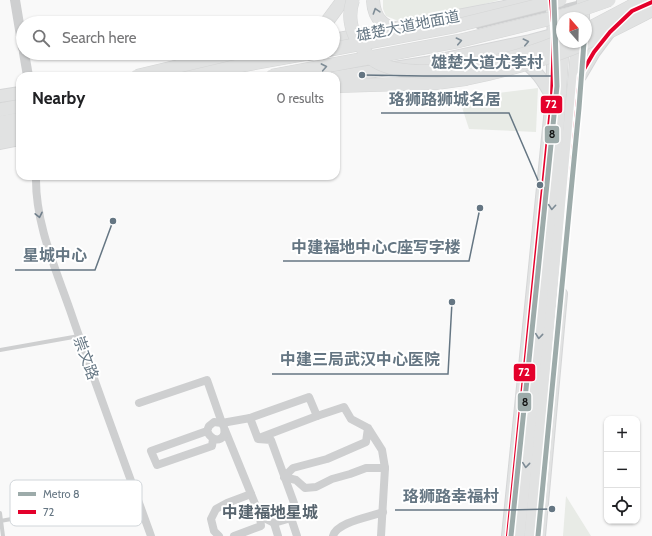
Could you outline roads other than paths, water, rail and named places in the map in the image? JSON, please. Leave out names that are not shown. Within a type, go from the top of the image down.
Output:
[{"type":"highway","points":[[331,16],[343,0]]},
{"type":"highway","points":[[353,0],[349,10],[351,27],[356,39],[365,52],[375,61],[402,70],[449,70],[497,61],[540,49],[556,38]]},
{"type":"highway","points":[[373,0],[377,18],[385,26],[401,35]]},
{"type":"highway","points":[[578,12],[582,0]]},
{"type":"highway","points":[[293,72],[459,41],[569,14],[609,0]]},
{"type":"highway","points":[[592,27],[643,0]]},
{"type":"highway","points":[[340,50],[401,35],[455,26],[556,5]]},
{"type":"highway","points":[[340,86],[436,83],[465,80],[515,68],[563,52],[617,28],[652,10]]},
{"type":"highway","points":[[518,536],[552,202],[560,48]]},
{"type":"highway","points":[[531,536],[577,48]]},
{"type":"highway","points":[[154,72],[204,60]]},
{"type":"highway","points":[[208,72],[284,60]]},
{"type":"highway","points":[[0,111],[16,108]]},
{"type":"highway","points":[[0,123],[16,120]]},
{"type":"main road","points":[[504,7],[517,0]]},
{"type":"main road","name":"雄楚大道地面道","points":[[340,39],[504,7],[530,0]]},
{"type":"main road","points":[[582,0],[583,12]]},
{"type":"main road","points":[[592,24],[632,11],[652,2]]},
{"type":"main road","points":[[580,76],[601,41],[632,11]]},
{"type":"main road","points":[[340,76],[426,63],[556,36]]},
{"type":"main road","points":[[508,536],[552,98],[559,48]]},
{"type":"main road","points":[[539,536],[582,48]]},
{"type":"main road","points":[[488,50],[504,52],[520,57],[534,68],[543,80],[552,98]]},
{"type":"main road","points":[[156,72],[231,60]]},
{"type":"main road","points":[[0,96],[16,94]]},
{"type":"main road","points":[[0,133],[16,130]]},
{"type":"main road","points":[[0,144],[16,140]]},
{"type":"street","points":[[15,0],[18,16]]},
{"type":"street","points":[[25,60],[27,72]]},
{"type":"street","name":"崇文路","points":[[36,180],[38,210],[42,231],[78,336],[131,480]]},
{"type":"street","points":[[139,403],[207,380],[224,427],[260,516],[262,526],[234,536]]},
{"type":"street","points":[[213,439],[212,446],[157,465],[151,451],[207,430],[208,426],[214,422],[224,427],[309,397],[317,416]]},
{"type":"street","points":[[258,439],[344,407],[351,419],[368,428],[382,450],[385,468],[381,536]]},
{"type":"street","points":[[250,418],[258,439]]},
{"type":"street","points":[[207,430],[209,436],[213,439],[222,438],[225,434],[224,427]]},
{"type":"street","points":[[284,477],[294,468],[327,459],[366,442],[368,428]]},
{"type":"street","points":[[258,439],[270,440],[294,503],[291,518],[296,536]]},
{"type":"street","points":[[284,477],[296,480],[305,488],[316,487],[332,479],[366,468],[385,468]]},
{"type":"street","points":[[219,536],[214,531],[211,519],[216,509],[251,494]]},
{"type":"street","name":"崇文路","points":[[142,511],[151,536]]},
{"type":"street","points":[[333,536],[337,529],[355,521],[383,512]]},
{"type":"street","points":[[260,516],[274,523],[291,518]]},
{"type":"street","points":[[274,523],[278,536]]},
{"type":"lane","points":[[474,28],[556,5],[582,0]]},
{"type":"lane","points":[[444,33],[459,30]]},
{"type":"lane","points":[[354,51],[369,48]]},
{"type":"lane","points":[[234,72],[240,71]]},
{"type":"lane","points":[[0,350],[78,336]]},
{"type":"lane","points":[[0,513],[3,536]]},
{"type":"metro line","name":"8","points":[[511,536],[557,86],[554,0]]},
{"type":"metro line","name":"8","points":[[538,536],[584,48]]},
{"type":"place","name":"雄楚大道尤李村","points":[[362,75]]},
{"type":"place","name":"珞狮路狮城名居","points":[[540,185]]},
{"type":"place","name":"中建福地中心C座写字楼","points":[[480,208]]},
{"type":"place","name":"星城中心","points":[[113,221]]},
{"type":"place","name":"中建三局武汉中心医院","points":[[452,302]]},
{"type":"place","name":"珞狮路幸福村","points":[[552,509]]},
{"type":"district","name":"中建福地星城","points":[[270,512]]}]
